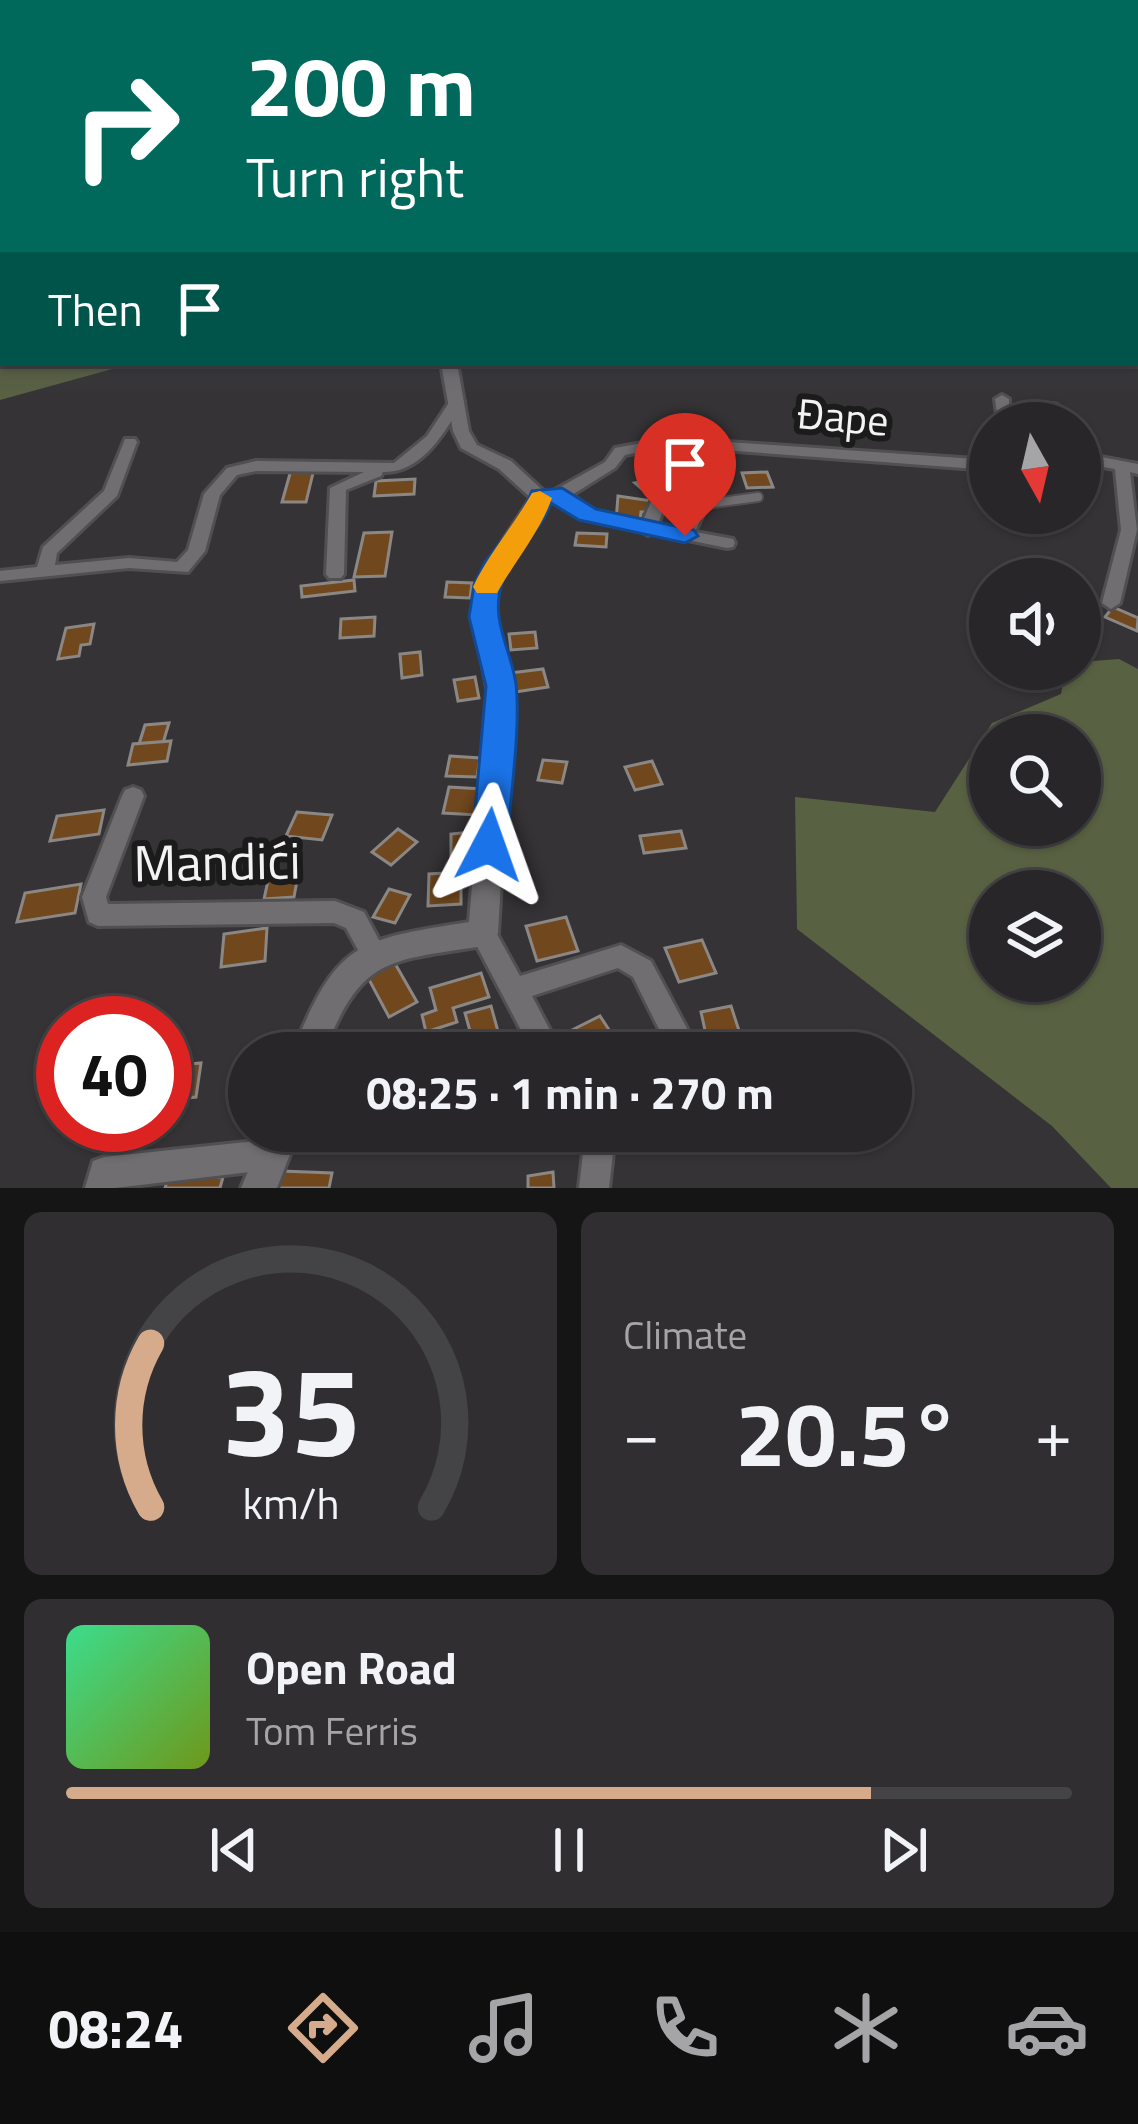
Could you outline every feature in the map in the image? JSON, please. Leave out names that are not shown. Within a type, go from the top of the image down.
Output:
[{"type":"street","points":[[450,366],[461,431],[470,448],[588,515],[727,543]]},
{"type":"street","points":[[334,574],[338,488],[365,475],[398,468],[433,439],[457,401]]},
{"type":"street","points":[[45,570],[49,551],[111,493],[130,442]]},
{"type":"street","name":"Đape","points":[[551,496],[610,465],[620,451],[670,442],[969,463]]},
{"type":"street","points":[[0,576],[129,562],[182,568],[196,551],[212,494],[232,471],[338,465],[398,468]]},
{"type":"street","points":[[1111,602],[1129,530],[1130,467]]},
{"type":"street","points":[[648,530],[663,490],[690,487],[699,505],[685,536]]},
{"type":"street","points":[[537,1032],[483,933],[501,686],[483,617],[487,585],[498,562],[551,496]]},
{"type":"street","name":"Mandići","points":[[134,796],[94,897],[98,916],[335,912],[355,920],[373,952]]},
{"type":"street","points":[[315,1032],[326,1000],[353,967],[373,952],[483,933]]},
{"type":"street","points":[[514,990],[621,956],[642,969],[675,1032]]},
{"type":"street","points":[[100,1188],[104,1172],[228,1151]]},
{"type":"street","points":[[260,1188],[274,1152]]},
{"type":"street","points":[[594,1188],[598,1152]]},
{"type":"lane","points":[[699,505],[758,497]]},
{"type":"green space","points":[[0,366],[123,366],[0,400]]},
{"type":"green space","points":[[1119,659],[1138,669],[1138,1188],[1111,1188],[1052,1126],[797,929],[795,797],[935,812],[969,759],[969,846],[1101,846],[1101,714],[1013,714],[1062,690],[1101,690],[1101,660]]},
{"type":"building","points":[[314,469],[306,502],[282,502],[291,470]]},
{"type":"building","points":[[767,472],[773,487],[747,488],[742,473]]},
{"type":"building","points":[[690,473],[695,483],[667,481],[642,489],[635,483]]},
{"type":"building","points":[[415,479],[414,494],[374,496],[376,481]]},
{"type":"building","points":[[618,496],[652,501],[652,512],[641,512],[640,522],[616,521]]},
{"type":"building","points":[[392,532],[385,576],[354,577],[364,533]]},
{"type":"building","points":[[577,533],[607,534],[606,547],[575,545]]},
{"type":"building","points":[[354,580],[355,591],[302,597],[301,586]]},
{"type":"building","points":[[447,582],[472,583],[470,598],[445,597]]},
{"type":"building","points":[[1113,607],[1138,618],[1137,631],[1105,617]]},
{"type":"building","points":[[375,617],[374,636],[340,638],[341,619]]},
{"type":"building","points":[[94,624],[90,644],[81,645],[79,656],[58,659],[66,628]]},
{"type":"building","points":[[535,632],[537,648],[511,650],[509,634]]},
{"type":"building","points":[[420,652],[422,675],[402,678],[400,654]]},
{"type":"building","points":[[543,669],[548,687],[515,692],[510,673]]},
{"type":"building","points":[[475,677],[479,698],[458,701],[454,680]]},
{"type":"building","points":[[169,723],[163,743],[139,744],[145,725]]},
{"type":"building","points":[[171,741],[167,761],[128,765],[133,744]]},
{"type":"building","points":[[450,756],[480,758],[477,777],[446,776]]},
{"type":"building","points":[[543,760],[567,762],[562,783],[538,780]]},
{"type":"building","points":[[652,761],[662,784],[635,790],[625,767]]},
{"type":"building","points":[[449,787],[482,789],[477,815],[443,813]]},
{"type":"building","points":[[104,810],[99,834],[50,841],[57,816]]},
{"type":"building","points":[[297,812],[332,815],[322,840],[286,836]]},
{"type":"building","points":[[398,829],[417,842],[391,865],[372,852]]},
{"type":"building","points":[[681,831],[686,848],[644,853],[640,836]]},
{"type":"building","points":[[472,832],[473,854],[451,856],[451,834]]},
{"type":"building","points":[[461,872],[461,904],[428,906],[429,874]]},
{"type":"building","points":[[298,875],[294,897],[264,899],[269,876]]},
{"type":"building","points":[[81,884],[75,913],[17,922],[25,893]]},
{"type":"building","points":[[389,889],[410,895],[395,923],[373,917]]},
{"type":"building","points":[[566,917],[578,951],[537,961],[526,926]]},
{"type":"building","points":[[267,928],[265,961],[221,967],[224,934]]},
{"type":"building","points":[[702,940],[716,973],[679,982],[665,948]]},
{"type":"building","points":[[393,960],[417,1002],[389,1017],[366,974]]},
{"type":"building","points":[[481,973],[489,997],[453,1008],[457,1022],[426,1032],[422,1015],[436,1010],[430,988]]},
{"type":"building","points":[[491,1006],[498,1032],[470,1032],[465,1013]]},
{"type":"building","points":[[731,1006],[739,1032],[705,1032],[701,1012]]},
{"type":"building","points":[[600,1016],[610,1032],[568,1032]]},
{"type":"building","points":[[201,1063],[196,1097],[192,1097],[192,1064]]},
{"type":"building","points":[[281,1171],[332,1173],[329,1188],[277,1188]]},
{"type":"building","points":[[553,1172],[554,1188],[528,1188],[528,1176]]},
{"type":"building","points":[[223,1177],[220,1188],[165,1188],[168,1178]]},
{"type":"slow traffic","points":[[487,587],[498,562],[533,518],[540,498]]},
{"type":"route","points":[[489,845],[501,686],[483,617],[487,585],[498,562],[533,518],[541,496],[562,495],[588,515],[685,536]]}]
